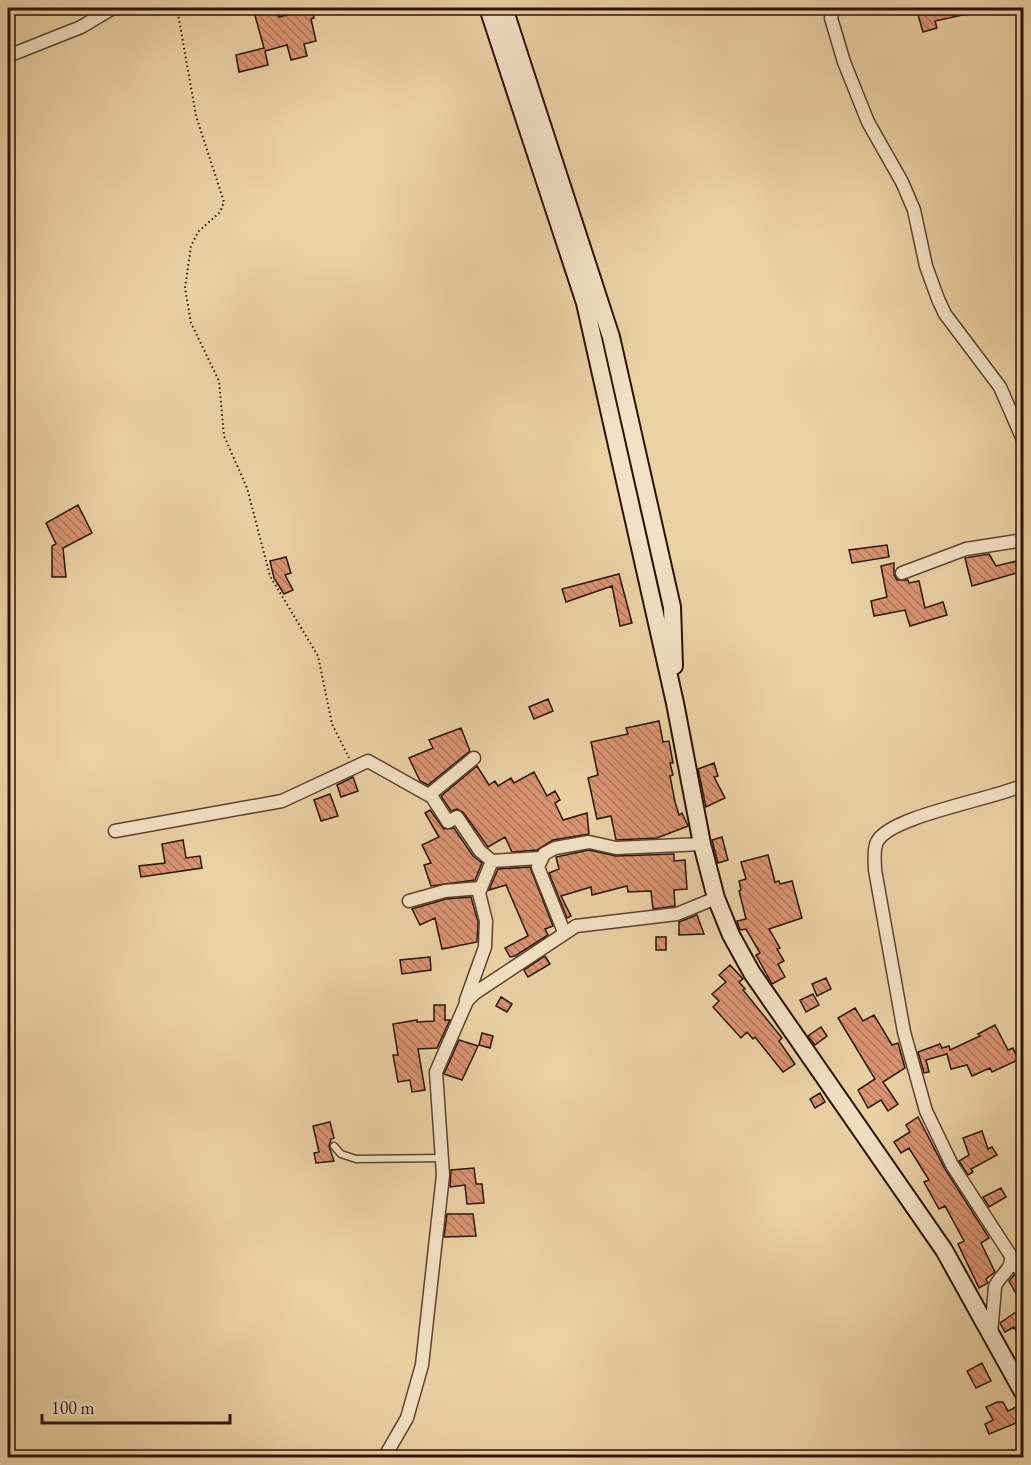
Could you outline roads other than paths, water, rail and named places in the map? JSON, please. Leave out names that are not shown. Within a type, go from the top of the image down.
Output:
[{"type":"street","points":[[8,56],[81,27],[113,8]]},
{"type":"street","points":[[488,8],[585,303],[675,703],[702,844],[716,898],[731,935],[752,973],[944,1250],[1023,1394]]},
{"type":"street","points":[[504,8],[611,337],[672,608],[675,703]]},
{"type":"street","points":[[832,8],[831,18],[844,62],[868,122],[902,182],[914,210],[926,266],[938,299],[945,314],[1000,387],[1023,442]]},
{"type":"street","points":[[903,573],[966,549],[1023,540]]},
{"type":"street","points":[[429,795],[474,758]]},
{"type":"street","points":[[115,831],[282,801],[363,761],[375,763],[405,784],[429,795],[435,800],[448,822],[457,817],[480,850],[492,861],[540,858],[555,848],[588,842],[616,848],[702,844]]},
{"type":"street","points":[[1023,785],[1009,792],[903,822],[882,836],[876,843],[875,852],[875,870],[904,1032],[926,1111],[952,1166],[1008,1249],[1012,1262],[1023,1274]]},
{"type":"street","points":[[540,858],[540,873],[564,932]]},
{"type":"street","points":[[384,1458],[407,1418],[422,1365],[442,1197],[443,1158],[436,1072],[462,1010],[486,938],[485,915],[479,897],[480,888],[492,861]]},
{"type":"street","points":[[409,901],[445,891],[480,888]]},
{"type":"street","points":[[462,1010],[475,993],[564,932],[590,922],[686,913],[716,898]]},
{"type":"street","points":[[991,1334],[997,1281],[1009,1269],[1012,1262]]},
{"type":"lane","points":[[334,1146],[341,1154],[356,1159],[443,1158]]}]
